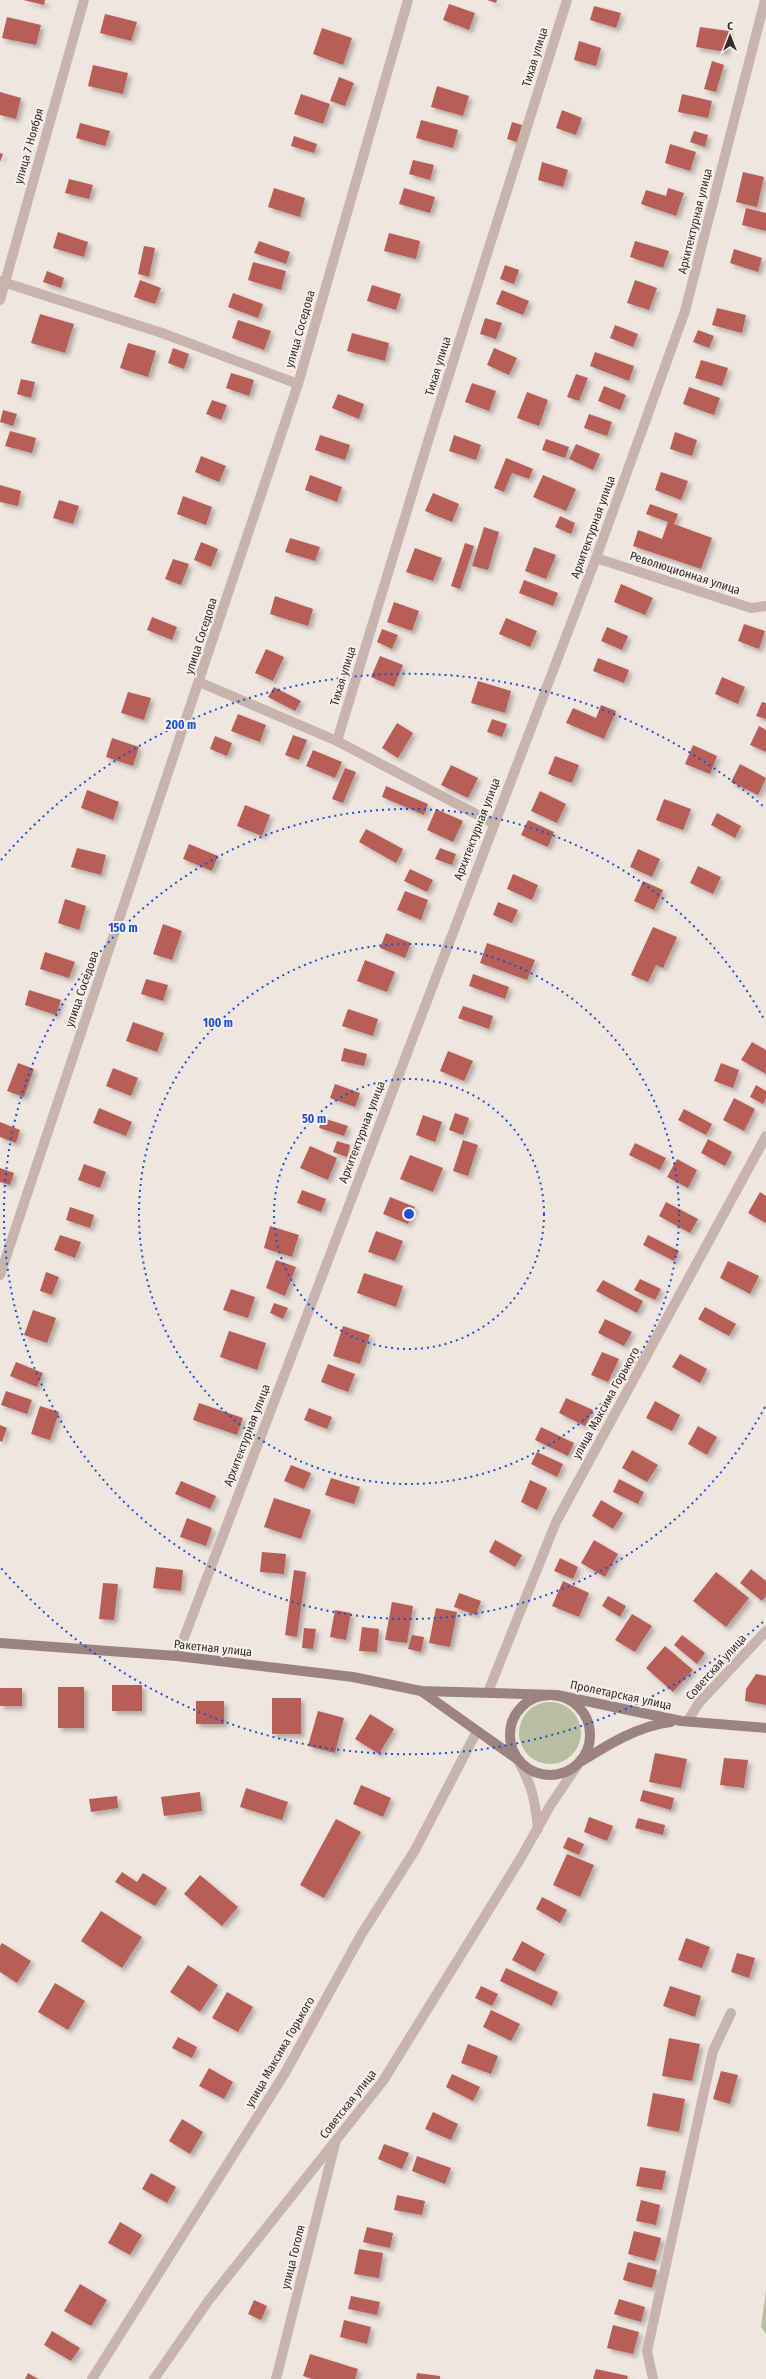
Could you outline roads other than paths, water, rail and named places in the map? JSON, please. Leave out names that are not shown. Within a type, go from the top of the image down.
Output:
[{"type":"main road","name":"Ракетная улица","points":[[0,1643],[177,1656],[353,1677],[421,1691],[557,1695]]},
{"type":"main road","name":"Ракетная улица","points":[[421,1691],[517,1759]]},
{"type":"main road","name":"Пролетарская улица","points":[[557,1695],[684,1721],[766,1728]]},
{"type":"main road","points":[[557,1695],[573,1702],[585,1715],[590,1734],[586,1753],[579,1763],[569,1771],[556,1775],[544,1775],[529,1770],[517,1759],[510,1744],[511,1722],[524,1704],[539,1696],[557,1695]]},
{"type":"main road","name":"Пролетарская улица","points":[[579,1763],[604,1747],[635,1732],[658,1723],[684,1721]]},
{"type":"street","name":"улица 7 Ноября","points":[[0,300],[2,282],[84,0]]},
{"type":"street","name":"улица Соседова","points":[[0,1275],[298,384],[408,0]]},
{"type":"street","name":"Тихая улица","points":[[337,741],[429,438],[566,0]]},
{"type":"street","name":"Архитектурная улица","points":[[177,1656],[493,823],[596,558],[685,311],[765,0]]},
{"type":"street","points":[[2,282],[162,333],[298,384]]},
{"type":"street","name":"Революционная улица","points":[[596,558],[751,608],[766,606]]},
{"type":"street","points":[[199,682],[337,741],[493,823]]},
{"type":"street","name":"улица Максима Горького","points":[[488,1692],[556,1522],[766,1136]]},
{"type":"street","name":"Советская улица","points":[[684,1721],[766,1631]]},
{"type":"street","name":"улица Максима Горького","points":[[92,2379],[285,2073],[361,1935],[415,1850],[477,1732]]},
{"type":"street","points":[[517,1759],[529,1780],[534,1796],[538,1829]]},
{"type":"street","name":"Советская улица","points":[[154,2379],[210,2300],[384,2081],[538,1829],[566,1780],[579,1763]]},
{"type":"street","points":[[652,2379],[647,2351],[713,2051],[731,2013]]},
{"type":"street","name":"улица Гоголя","points":[[276,2379],[336,2141]]}]
